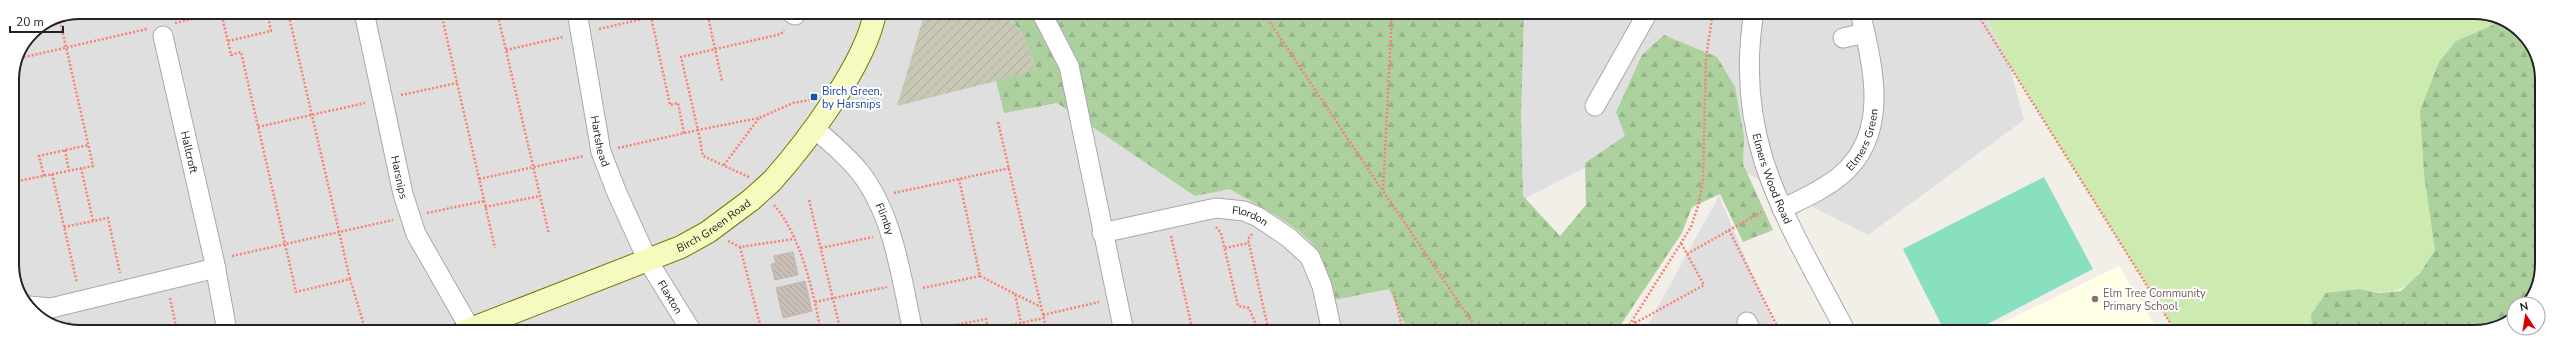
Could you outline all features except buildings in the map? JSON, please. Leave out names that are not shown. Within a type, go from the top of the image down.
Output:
[{"type":"street","name":"Harsnips","points":[[366,19],[403,194],[410,216],[416,234],[465,325]]},
{"type":"street","name":"Hartshead","points":[[578,19],[601,152],[617,193],[648,262]]},
{"type":"street","name":"Birch Green Road","points":[[484,325],[648,262],[708,232],[751,200],[772,181],[814,128],[836,97],[872,30],[874,19]]},
{"type":"street","points":[[1045,19],[1069,66],[1102,233],[1123,325]]},
{"type":"street","points":[[1595,106],[1644,19]]},
{"type":"street","name":"Elmers Wood Road","points":[[1753,19],[1749,51],[1752,119],[1759,149],[1780,206],[1842,325]]},
{"type":"street","name":"Elmers Green","points":[[1780,206],[1821,189],[1841,175],[1855,160],[1866,141],[1875,106],[1872,70],[1862,19]]},
{"type":"street","name":"Hallcroft","points":[[162,29],[215,264],[226,325]]},
{"type":"street","points":[[1844,38],[1865,33]]},
{"type":"street","name":"Flimby","points":[[814,128],[848,158],[876,197],[884,214],[904,288],[918,325]]},
{"type":"street","name":"Flordon","points":[[1102,233],[1201,210],[1231,208],[1244,211],[1262,220],[1302,248],[1310,257],[1322,286],[1330,325]]},
{"type":"street","name":"Flaxton","points":[[648,262],[688,325]]},
{"type":"street","points":[[37,307],[51,308],[166,280],[215,264]]},
{"type":"path","points":[[24,57],[66,47],[162,29],[190,19]]},
{"type":"path","points":[[223,19],[231,55],[241,52],[296,292],[350,279]]},
{"type":"path","points":[[228,42],[271,32],[268,19]]},
{"type":"path","points":[[290,19],[350,279],[364,325]]},
{"type":"path","points":[[442,19],[495,248]]},
{"type":"path","points":[[499,19],[549,234]]},
{"type":"path","points":[[506,50],[642,19]]},
{"type":"path","points":[[651,19],[670,105],[678,103],[684,133]]},
{"type":"path","points":[[709,19],[722,82]]},
{"type":"path","points":[[479,179],[698,130],[681,57],[781,34],[790,19]]},
{"type":"path","points":[[1268,19],[1474,325]]},
{"type":"path","points":[[1383,191],[1392,19]]},
{"type":"path","points":[[1631,325],[1691,227],[1699,203],[1703,179],[1706,58],[1712,19]]},
{"type":"path","points":[[1980,19],[2172,325]]},
{"type":"path","points":[[19,181],[92,166],[61,23]]},
{"type":"path","points":[[258,127],[457,83]]},
{"type":"path","points":[[724,165],[759,118]]},
{"type":"path","points":[[998,122],[1046,325]]},
{"type":"path","points":[[44,176],[39,156],[88,145]]},
{"type":"path","points":[[65,150],[69,170]]},
{"type":"path","points":[[82,168],[93,221]]},
{"type":"path","points":[[876,197],[1010,168]]},
{"type":"path","points":[[52,174],[81,300]]},
{"type":"path","points":[[959,179],[980,276]]},
{"type":"path","points":[[485,207],[540,196]]},
{"type":"path","points":[[809,200],[839,325]]},
{"type":"path","points":[[215,264],[285,244],[484,201]]},
{"type":"path","points":[[1687,254],[1729,230],[1780,206]]},
{"type":"path","points":[[1201,210],[1221,233],[1238,306],[1250,308],[1256,325]]},
{"type":"path","points":[[64,227],[108,218],[124,290]]},
{"type":"path","points":[[1166,218],[1191,325]]},
{"type":"path","points":[[1262,220],[1248,239],[1266,325]]},
{"type":"path","points":[[1729,230],[1776,325]]},
{"type":"path","points":[[708,232],[740,247],[794,239]]},
{"type":"path","points":[[820,248],[890,233]]},
{"type":"path","points":[[1634,321],[1704,284],[1681,243]]},
{"type":"path","points":[[1225,248],[1249,244]]},
{"type":"path","points":[[740,247],[760,325]]},
{"type":"path","points":[[815,302],[980,276],[1041,307]]},
{"type":"path","points":[[166,280],[176,325]]},
{"type":"path","points":[[1394,292],[1401,325]]},
{"type":"path","points":[[1015,294],[1022,323]]},
{"type":"path","points":[[1014,325],[1117,298]]},
{"type":"path","points":[[953,325],[986,319],[988,325]]},
{"type":"path","points":[[1634,321],[1636,325]]},
{"type":"shaded area","points":[[80,19],[1074,19],[1217,152],[1419,302],[1419,325],[80,325],[64,323],[53,319],[37,307],[27,294],[20,276],[20,68],[29,46],[46,29],[68,20]]},
{"type":"shaded area","points":[[923,19],[1011,19],[1025,39],[1036,71],[897,106]]},
{"type":"shaded area","points":[[1514,19],[1987,19],[2009,64],[2024,120],[1868,235],[1660,129],[1520,201]]},
{"type":"shaded area","points":[[1719,196],[1774,325],[1648,325]]},
{"type":"shaded area","name":"Elm Tree Community Primary School","points":[[2119,266],[2155,325],[1997,325]]},
{"type":"green space","points":[[1012,19],[1524,19],[1521,115],[1523,196],[1560,236],[1586,205],[1585,163],[1625,136],[1616,112],[1642,55],[1664,35],[1717,57],[1735,87],[1744,136],[1743,164],[1773,230],[1743,242],[1720,194],[1692,207],[1682,233],[1621,325],[1405,325],[1389,289],[1334,300],[1324,264],[1316,248],[1295,228],[1282,219],[1230,189],[1195,196],[1057,103],[1004,113],[996,80],[1036,70],[1025,39]]},
{"type":"green space","points":[[1987,19],[2474,19],[2497,23],[2456,41],[2435,250],[2420,272],[2405,286],[2386,292],[2374,292],[2359,289],[2311,315],[2312,325],[2172,325],[2009,64]]},
{"type":"green space","points":[[2497,23],[2517,37],[2529,53],[2534,68],[2535,80],[2535,264],[2533,280],[2529,291],[2526,296],[2506,296],[2506,316],[2486,324],[2312,325],[2311,315],[2326,293],[2359,289],[2379,293],[2401,291],[2420,273],[2435,250],[2424,174],[2420,111],[2439,62],[2456,41]]},
{"type":"green space","points":[[2044,177],[2093,269],[1985,325],[1941,325],[1903,249]]},
{"type":"place","name":"Birch Green, by Harsnips","points":[[814,97]]},
{"type":"place","name":"Elm Tree Community Primary School","points":[[2095,299]]}]
